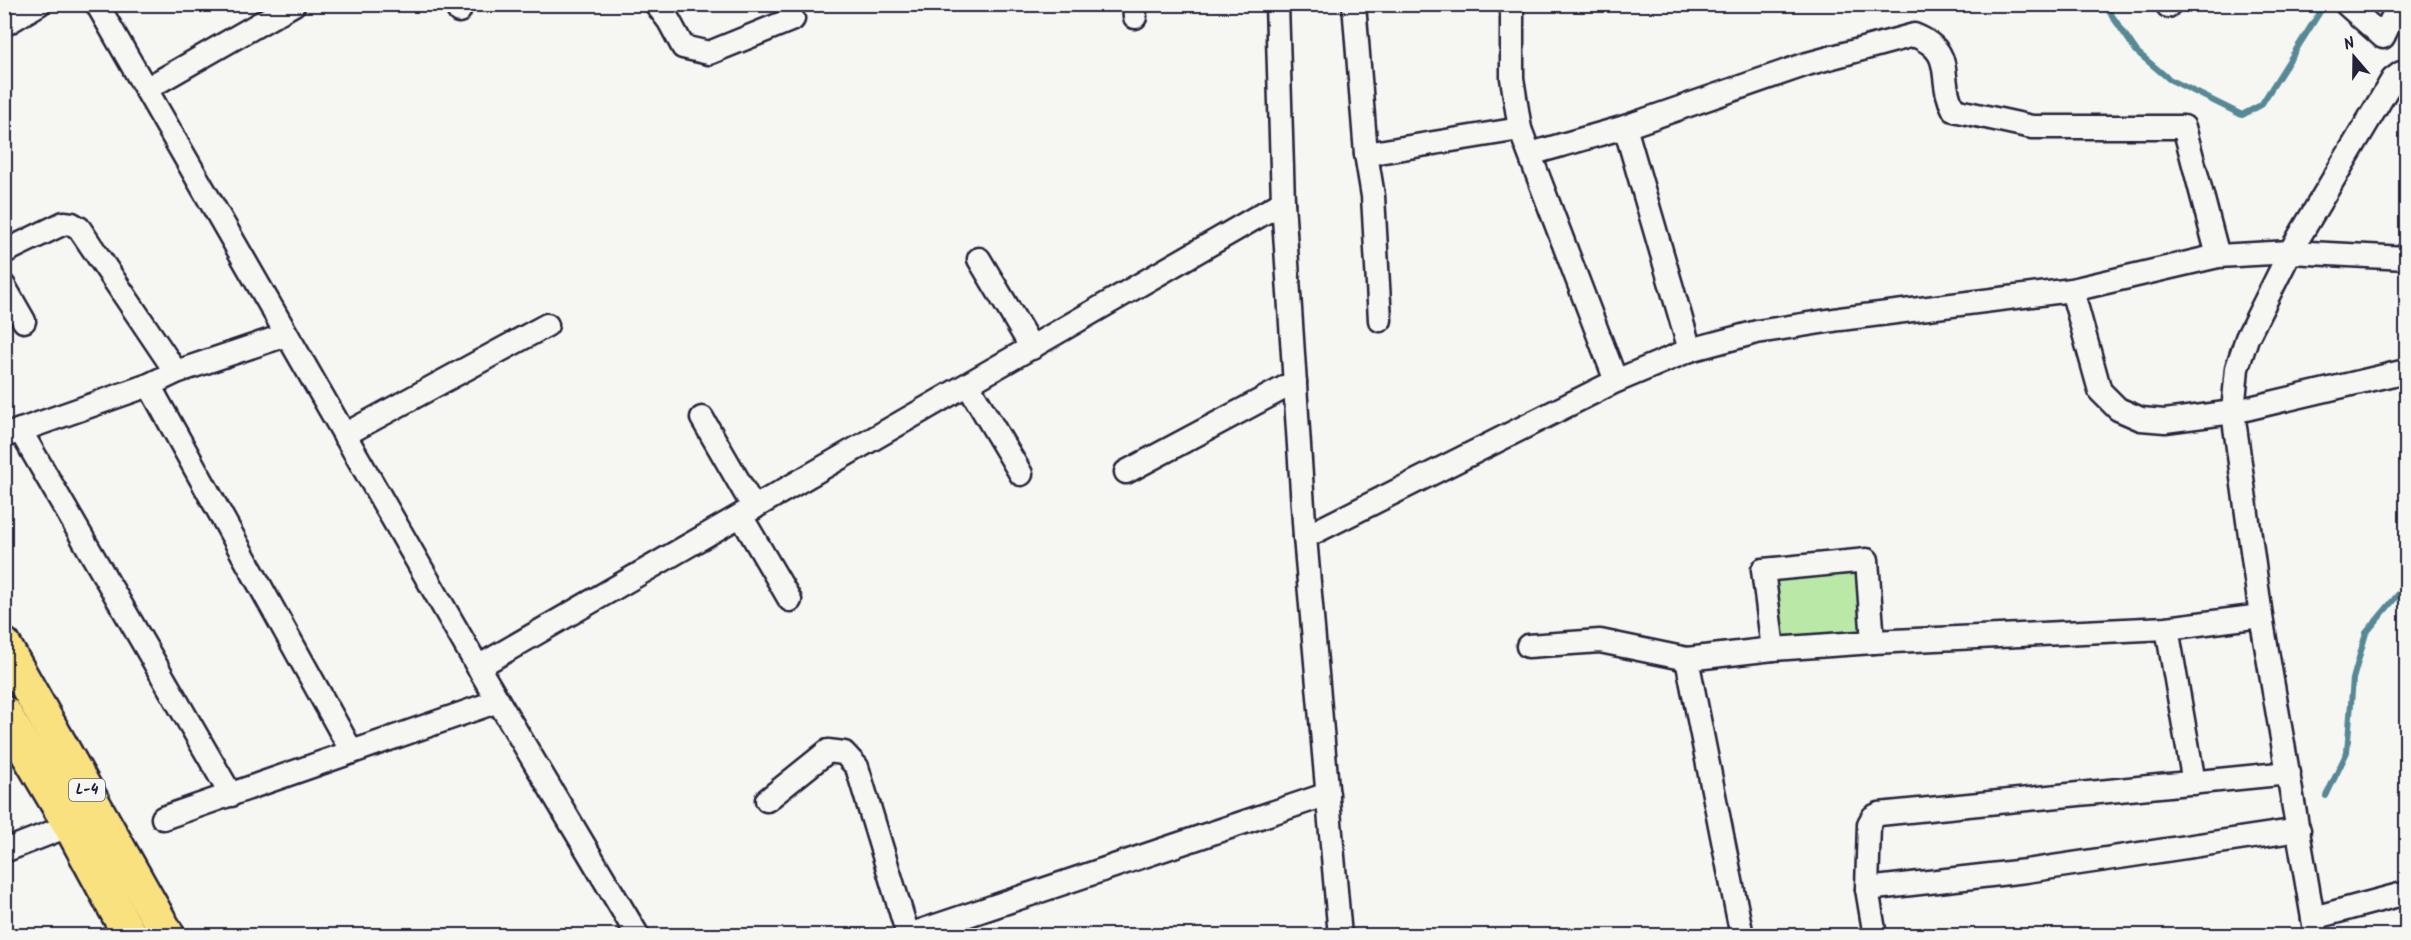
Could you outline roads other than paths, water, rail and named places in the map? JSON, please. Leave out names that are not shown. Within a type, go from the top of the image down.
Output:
[{"type":"main road","name":"L-4","points":[[4,645],[168,936]]},
{"type":"main road","name":"L-4","points":[[4,713],[70,825],[130,936]]},
{"type":"street","points":[[4,25],[39,4]]},
{"type":"street","points":[[97,4],[478,668],[638,936]]},
{"type":"street","points":[[146,89],[294,4]]},
{"type":"street","points":[[656,4],[669,21],[683,48],[709,53],[793,19]]},
{"type":"street","points":[[1276,4],[1283,202],[1305,537],[1340,936]]},
{"type":"street","points":[[1354,4],[1366,154],[1373,196],[1380,320]]},
{"type":"street","points":[[1512,4],[1512,78],[1520,129],[1616,381]]},
{"type":"street","points":[[2346,4],[2383,37],[2399,4]]},
{"type":"street","points":[[1530,154],[1625,127],[1807,64],[1914,34],[1928,40],[1938,50],[1945,68],[1947,98],[1954,111],[2032,127],[2184,127],[2218,256]]},
{"type":"street","points":[[2406,72],[2393,80],[2290,252],[2247,338],[2237,368],[2233,412],[2261,616],[2314,927],[2406,893]]},
{"type":"street","points":[[1625,127],[1690,350]]},
{"type":"street","points":[[1366,154],[1520,129]]},
{"type":"street","points":[[478,668],[1283,202]]},
{"type":"street","points":[[6,249],[64,223],[79,228],[176,372]]},
{"type":"street","points":[[1305,537],[1616,381],[1690,350],[1757,332],[1840,319],[2072,290],[2218,256],[2290,252],[2406,258]]},
{"type":"street","points":[[979,259],[1032,348]]},
{"type":"street","points":[[4,286],[24,321]]},
{"type":"street","points":[[2072,290],[2100,391],[2118,409],[2141,418],[2165,422],[2233,412],[2406,371]]},
{"type":"street","points":[[344,435],[547,325]]},
{"type":"street","points":[[231,795],[12,433],[149,385],[176,372],[286,335]]},
{"type":"street","points":[[1126,472],[1295,382]]},
{"type":"street","points":[[149,385],[352,752]]},
{"type":"street","points":[[968,385],[1021,474]]},
{"type":"street","points":[[702,418],[790,600]]},
{"type":"street","points":[[1773,649],[1763,570],[1867,560],[1873,642]]},
{"type":"street","points":[[1528,646],[1600,641],[1687,659],[1773,649],[1873,642],[2167,628],[2261,616]]},
{"type":"street","points":[[2167,628],[2194,783]]},
{"type":"street","points":[[1687,659],[1742,936]]},
{"type":"street","points":[[163,818],[498,701]]},
{"type":"street","points":[[767,800],[828,751],[844,753],[857,766],[907,935],[1328,794]]},
{"type":"street","points":[[1875,936],[1867,889],[1869,824],[1873,817],[1879,814],[2289,773]]},
{"type":"street","points":[[4,851],[100,815]]},
{"type":"street","points":[[1867,889],[2026,871],[2299,830]]},
{"type":"waterway","points":[[2104,4],[2137,52],[2169,79],[2242,115],[2261,105],[2325,4]]},
{"type":"waterway","points":[[2326,796],[2347,752],[2353,679],[2366,633],[2406,585]]}]
